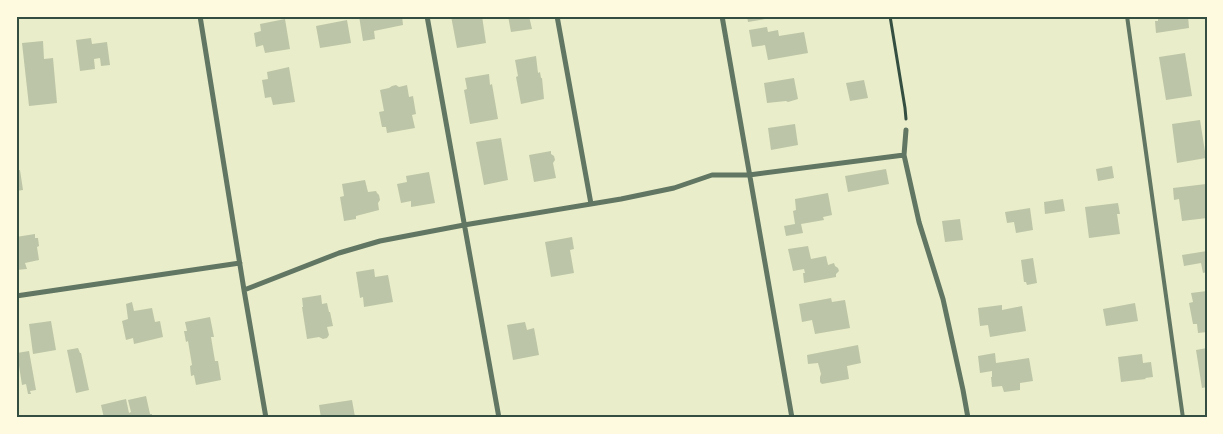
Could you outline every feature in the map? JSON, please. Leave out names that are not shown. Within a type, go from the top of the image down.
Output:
[{"type":"street","points":[[200,16],[266,418]]},
{"type":"street","points":[[427,16],[499,418]]},
{"type":"street","points":[[557,16],[591,204]]},
{"type":"street","points":[[722,16],[792,418]]},
{"type":"street","points":[[906,130],[904,155],[919,222],[943,299],[968,418]]},
{"type":"street","points":[[244,290],[339,253],[380,240],[621,199],[674,188],[712,175],[750,175],[904,155]]},
{"type":"street","points":[[16,296],[240,263]]},
{"type":"lane","points":[[1127,16],[1183,418]]},
{"type":"path","points":[[890,16],[905,108],[906,130]]},
{"type":"building","points":[[359,16],[402,16],[403,25],[374,31],[375,39],[363,41]]},
{"type":"building","points":[[451,16],[482,16],[486,43],[457,48]]},
{"type":"building","points":[[508,16],[529,16],[532,29],[511,32]]},
{"type":"building","points":[[747,16],[777,16],[777,17],[748,22]]},
{"type":"building","points":[[1158,16],[1188,16],[1189,28],[1156,33],[1155,21],[1158,21]]},
{"type":"building","points":[[285,19],[290,49],[265,53],[263,45],[256,47],[254,33],[261,31],[260,24]]},
{"type":"building","points":[[347,20],[351,43],[320,48],[316,26]]},
{"type":"building","points":[[767,27],[768,32],[778,30],[779,36],[804,32],[808,53],[768,60],[765,45],[752,47],[749,30]]},
{"type":"building","points":[[91,38],[92,44],[107,42],[110,65],[101,66],[100,58],[94,59],[95,69],[80,71],[76,40]]},
{"type":"building","points":[[43,41],[44,59],[53,58],[57,103],[29,106],[22,43]]},
{"type":"building","points":[[1185,53],[1192,96],[1166,100],[1159,57]]},
{"type":"building","points":[[536,56],[538,73],[540,72],[542,78],[544,99],[521,104],[515,60]]},
{"type":"building","points":[[289,67],[295,102],[273,105],[271,97],[265,98],[262,80],[268,79],[267,72]]},
{"type":"building","points":[[489,74],[498,119],[470,124],[464,90],[467,89],[465,78]]},
{"type":"building","points":[[794,78],[798,99],[788,102],[767,103],[764,83]]},
{"type":"building","points":[[864,80],[868,98],[850,101],[846,83]]},
{"type":"building","points":[[396,85],[399,87],[407,85],[409,97],[413,96],[416,114],[412,115],[415,128],[387,133],[386,127],[382,127],[379,112],[384,111],[380,90]]},
{"type":"building","points":[[1200,120],[1206,158],[1177,163],[1172,124]]},
{"type":"building","points":[[795,124],[798,145],[771,150],[768,128]]},
{"type":"building","points":[[501,138],[508,180],[484,185],[476,142]]},
{"type":"building","points":[[551,151],[555,160],[553,163],[556,178],[534,182],[529,155]]},
{"type":"building","points":[[1112,166],[1114,178],[1098,181],[1096,169]]},
{"type":"building","points":[[886,169],[889,184],[848,192],[845,176]]},
{"type":"building","points":[[20,170],[23,190],[16,191],[16,171]]},
{"type":"building","points":[[429,172],[435,203],[411,207],[411,201],[401,203],[397,184],[407,182],[406,176]]},
{"type":"building","points":[[365,180],[368,192],[376,191],[379,195],[379,210],[356,216],[356,219],[344,221],[340,197],[344,196],[342,184]]},
{"type":"building","points":[[1206,184],[1207,218],[1182,221],[1179,199],[1174,200],[1173,188]]},
{"type":"building","points":[[828,193],[832,215],[823,217],[824,220],[801,224],[803,233],[786,236],[784,226],[795,224],[793,211],[796,210],[795,199]]},
{"type":"building","points":[[1063,199],[1065,211],[1045,214],[1044,202]]},
{"type":"building","points":[[1118,203],[1120,214],[1117,214],[1120,234],[1089,238],[1085,207]]},
{"type":"building","points":[[1030,208],[1033,230],[1016,233],[1014,222],[1007,223],[1005,212]]},
{"type":"building","points":[[960,219],[963,240],[945,242],[942,221]]},
{"type":"building","points":[[35,234],[35,238],[38,238],[39,260],[25,263],[27,269],[16,270],[16,237]]},
{"type":"building","points":[[572,237],[574,249],[570,250],[574,273],[551,277],[545,242]]},
{"type":"building","points":[[808,246],[811,259],[826,256],[828,265],[834,263],[839,271],[836,277],[804,283],[804,269],[793,271],[788,249]]},
{"type":"building","points":[[1207,251],[1207,272],[1203,273],[1201,263],[1184,266],[1182,255]]},
{"type":"building","points":[[1033,258],[1037,283],[1027,285],[1024,282],[1021,260]]},
{"type":"building","points":[[374,269],[375,277],[388,275],[393,302],[364,307],[363,297],[360,298],[356,272]]},
{"type":"building","points":[[1207,291],[1207,332],[1198,333],[1197,324],[1193,324],[1189,303],[1193,302],[1191,293]]},
{"type":"building","points":[[321,295],[322,304],[327,303],[333,326],[327,327],[329,335],[327,338],[307,339],[302,298]]},
{"type":"building","points":[[831,298],[832,302],[845,300],[850,328],[815,334],[812,320],[802,322],[799,304]]},
{"type":"building","points":[[132,302],[134,311],[152,308],[155,322],[160,321],[163,337],[134,344],[133,338],[126,340],[122,321],[128,319],[126,304]]},
{"type":"building","points":[[1135,303],[1138,321],[1106,326],[1103,309]]},
{"type":"building","points":[[1002,305],[1002,310],[1022,306],[1026,331],[990,337],[988,325],[980,326],[978,308]]},
{"type":"building","points":[[210,317],[214,337],[211,337],[215,361],[218,361],[221,380],[196,385],[194,375],[191,376],[190,366],[192,365],[188,341],[186,342],[184,331],[187,331],[185,322]]},
{"type":"building","points":[[51,321],[56,350],[33,354],[29,324]]},
{"type":"building","points":[[525,322],[527,330],[534,328],[539,355],[513,360],[507,325]]},
{"type":"building","points":[[858,345],[861,363],[847,366],[849,379],[822,384],[820,382],[821,374],[818,363],[808,364],[807,355]]},
{"type":"building","points":[[78,348],[81,353],[89,390],[76,393],[67,350]]},
{"type":"building","points":[[1207,348],[1207,387],[1202,388],[1196,350]]},
{"type":"building","points":[[29,351],[36,390],[30,391],[31,394],[28,394],[26,384],[22,385],[17,353]]},
{"type":"building","points":[[995,353],[996,363],[1029,358],[1033,381],[1020,383],[1020,390],[1004,392],[1002,386],[992,387],[992,371],[980,373],[978,356]]},
{"type":"building","points":[[1142,354],[1143,363],[1151,362],[1153,377],[1121,382],[1118,357]]},
{"type":"building","points":[[146,396],[152,418],[104,418],[101,405],[126,399],[129,413],[131,412],[128,400]]},
{"type":"building","points":[[352,400],[355,417],[321,418],[319,405]]}]
